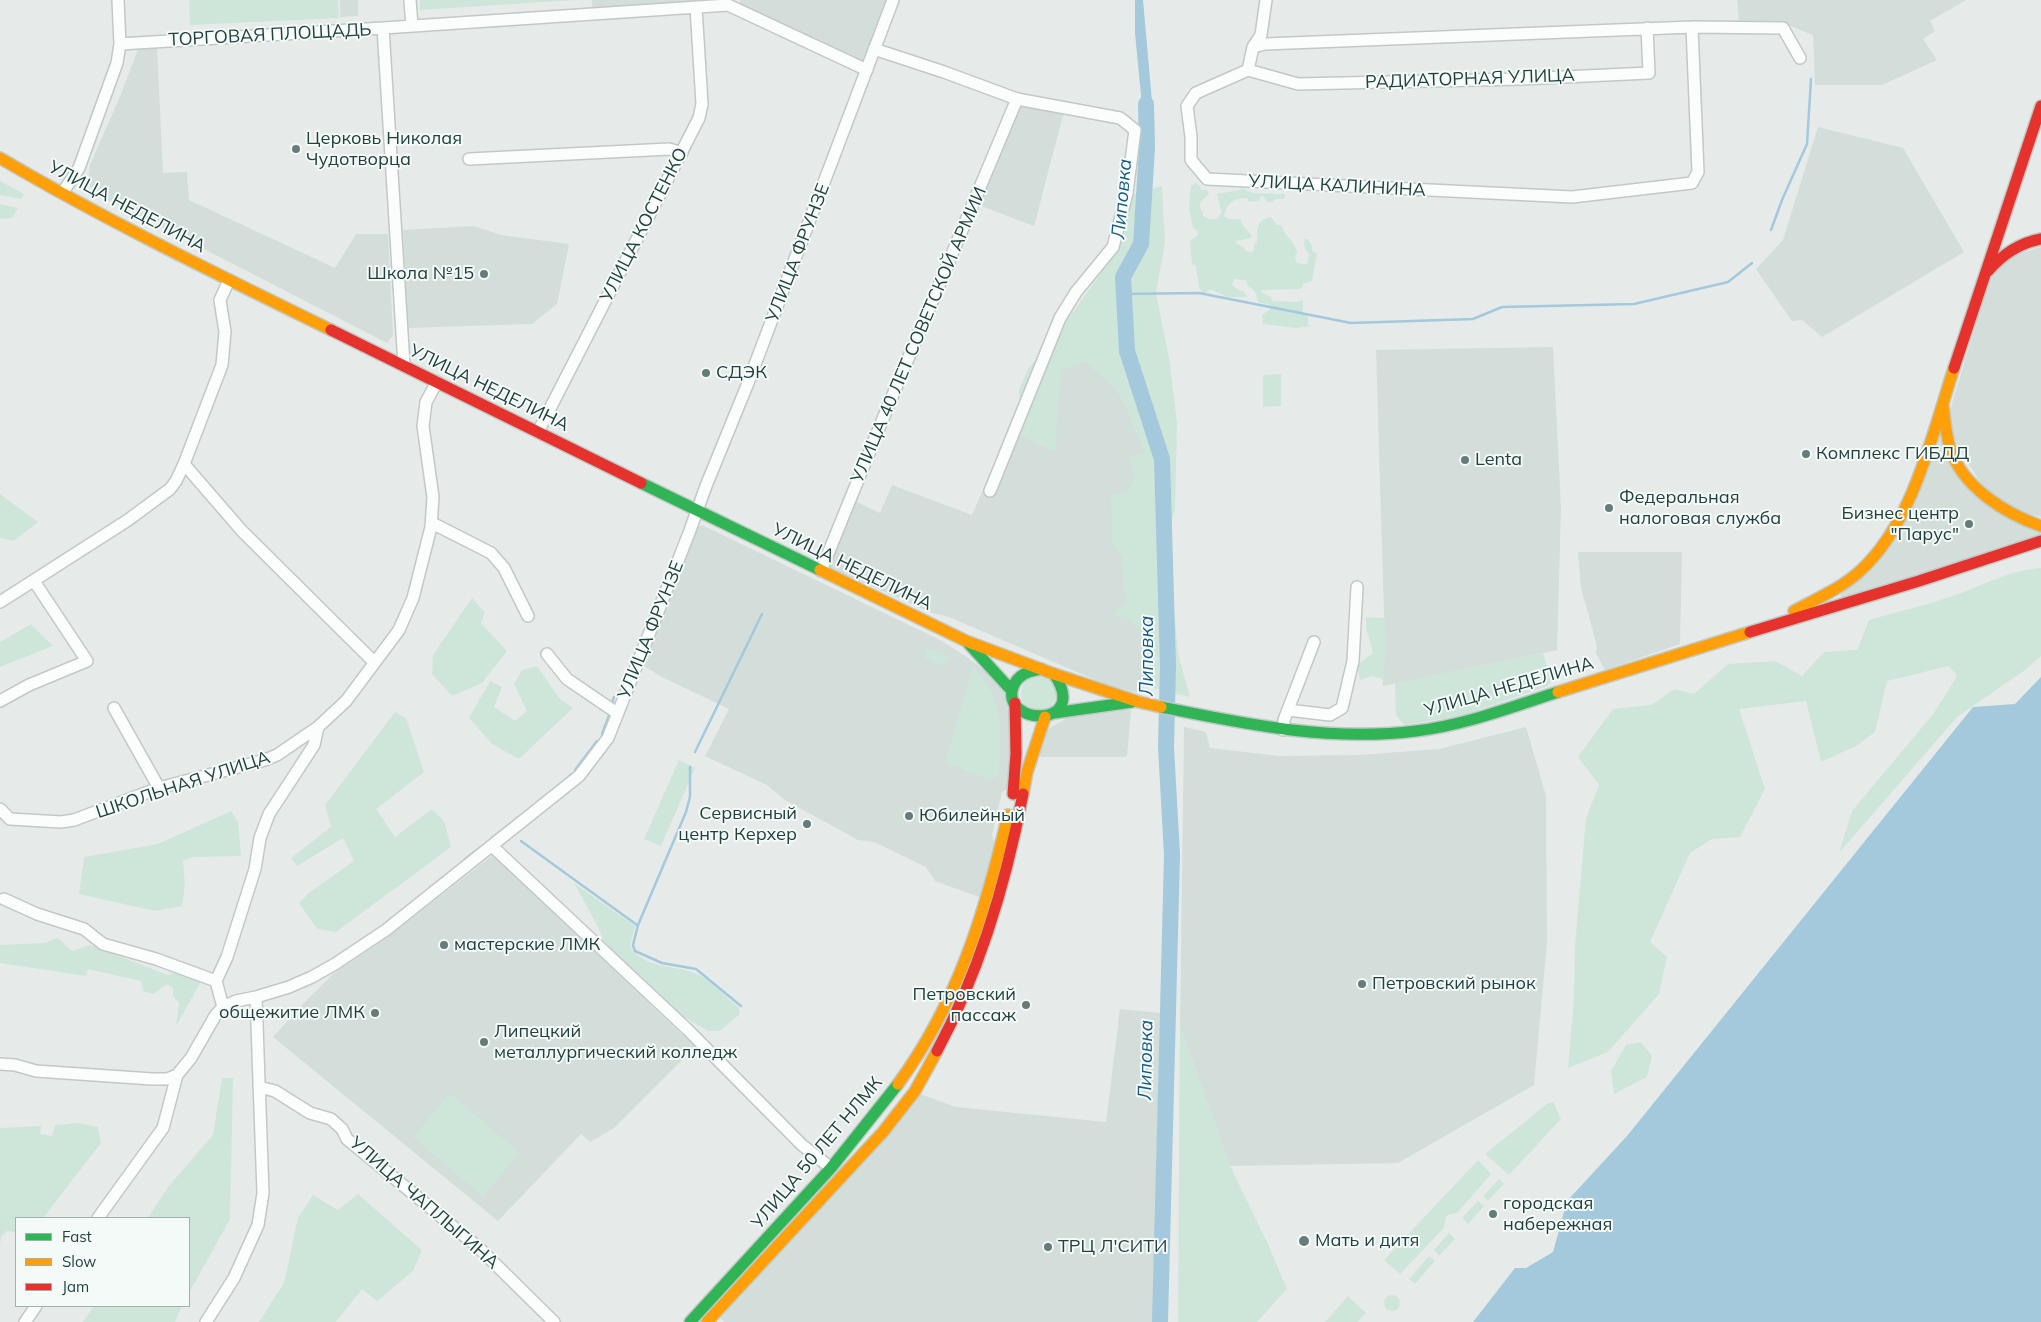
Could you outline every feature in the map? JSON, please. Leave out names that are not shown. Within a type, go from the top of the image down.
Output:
[{"type":"main road","points":[[1766,626],[1845,582],[1864,567],[1886,541],[1902,514],[1916,482],[2041,106]]},
{"type":"main road","name":"УЛИЦА НЕДЕЛИНА","points":[[0,158],[229,280],[696,511],[966,641],[1041,669]]},
{"type":"main road","points":[[1984,277],[1996,262],[2007,253],[2022,244],[2041,239]]},
{"type":"main road","points":[[1942,402],[1950,449],[1964,474],[1989,500],[2018,518],[2041,526]]},
{"type":"main road","points":[[1766,626],[1919,580],[2041,540]]},
{"type":"main road","name":"УЛИЦА НЕДЕЛИНА","points":[[1138,702],[1283,730],[1315,734],[1372,735],[1433,728],[1480,718],[1766,626]]},
{"type":"main road","points":[[966,641],[1012,691],[1015,703],[1022,712],[1033,718],[1138,702]]},
{"type":"main road","points":[[1012,691],[1018,677],[1024,672],[1041,669],[1138,702]]},
{"type":"main road","points":[[1049,715],[1060,707],[1064,700],[1064,690],[1061,682],[1054,674]]},
{"type":"main road","name":"УЛИЦА 50 ЛЕТ НЛМК","points":[[690,1322],[831,1168],[889,1099],[935,1025],[959,978],[988,898],[1013,793],[1016,754],[1015,703]]},
{"type":"main road","name":"УЛИЦА 50 ЛЕТ НЛМК","points":[[707,1322],[877,1138],[915,1091],[951,1024],[986,940],[1016,834],[1027,772],[1049,715]]},
{"type":"street","points":[[63,192],[79,168],[117,63],[120,44],[118,0]]},
{"type":"street","points":[[410,0],[412,26]]},
{"type":"street","name":"УЛИЦА ФРУНЗЕ","points":[[223,1007],[236,1001],[289,987],[334,964],[386,930],[579,776],[608,738],[748,383],[893,0]]},
{"type":"street","points":[[1248,70],[1253,47],[1261,34],[1266,0]]},
{"type":"street","points":[[383,28],[696,7],[729,2],[867,70]]},
{"type":"street","name":"УЛИЦА КОСТЕНКО","points":[[538,432],[699,118],[702,104],[696,7]]},
{"type":"street","name":"УЛИЦА КАЛИНИНА","points":[[1248,70],[1196,93],[1187,106],[1191,136],[1191,160],[1207,180],[1572,197],[1692,183],[1698,172],[1692,27]]},
{"type":"street","name":"ТОРГОВАЯ ПЛОЩАДЬ","points":[[120,44],[383,28],[404,366]]},
{"type":"street","points":[[1253,47],[1265,44],[1647,28],[1782,28],[1800,58]]},
{"type":"street","name":"РАДИАТОРНАЯ УЛИЦА","points":[[1248,70],[1298,84],[1521,79],[1649,73],[1647,28]]},
{"type":"street","points":[[874,49],[1017,99],[1120,118],[1135,130],[1127,193],[1113,247],[1076,292],[1060,318],[990,491]]},
{"type":"street","name":"УЛИЦА 40 ЛЕТ СОВЕТСКОЙ АРМИИ","points":[[821,571],[1017,99]]},
{"type":"street","points":[[468,159],[669,149],[682,153]]},
{"type":"street","points":[[0,602],[128,520],[170,489],[184,464],[222,365],[225,332],[220,300],[229,280]]},
{"type":"street","name":"ШКОЛЬНАЯ УЛИЦА","points":[[0,809],[10,819],[68,821],[159,788],[265,760],[277,755],[318,726],[346,701],[399,630],[413,598],[432,523],[433,497],[423,426],[426,402],[437,382]]},
{"type":"street","points":[[184,464],[242,531],[374,662]]},
{"type":"street","points":[[432,523],[491,553],[504,568],[528,616]]},
{"type":"street","points":[[0,701],[30,685],[87,661],[34,581]]},
{"type":"street","points":[[1288,710],[1330,715],[1342,708],[1353,661],[1357,587]]},
{"type":"street","points":[[1283,730],[1288,710],[1314,642]]},
{"type":"street","points":[[547,654],[567,679],[618,713]]},
{"type":"street","points":[[114,708],[159,788]]},
{"type":"street","points":[[99,1217],[163,1128],[177,1075],[191,1058],[215,1016],[223,1007],[216,981],[228,957],[255,869],[260,838],[269,814],[314,745],[318,726]]},
{"type":"street","points":[[492,846],[687,1029],[802,1145],[831,1168]]},
{"type":"street","points":[[4,899],[37,914],[84,929],[104,944],[156,959],[216,981]]},
{"type":"street","points":[[206,1322],[234,1278],[258,1226],[263,1193],[256,997]]},
{"type":"street","points":[[0,1064],[15,1065],[36,1071],[152,1080],[167,1079],[177,1075]]},
{"type":"street","name":"УЛИЦА ЧАПЛЫГИНА","points":[[259,1087],[275,1091],[310,1113],[331,1119],[342,1128],[347,1139],[479,1248],[554,1322]]},
{"type":"street","points":[[25,1322],[35,1307]]},
{"type":"shaded area","points":[[340,0],[358,0],[358,16],[340,17]]},
{"type":"shaded area","points":[[592,0],[718,0],[592,9]]},
{"type":"shaded area","points":[[740,0],[888,0],[863,63],[740,5]]},
{"type":"shaded area","points":[[1737,0],[1966,0],[1930,21],[1935,31],[1923,39],[1937,60],[1882,85],[1815,85],[1813,35],[1783,23],[1739,22]]},
{"type":"shaded area","points":[[157,48],[163,173],[187,172],[189,200],[335,268],[356,234],[388,234],[393,335],[387,343],[95,193],[88,183],[90,165],[138,49]]},
{"type":"shaded area","points":[[1018,104],[1064,112],[1034,226],[976,204]]},
{"type":"shaded area","points":[[1818,127],[1903,148],[1964,252],[1822,337],[1802,320],[1792,321],[1756,269],[1783,240]]},
{"type":"shaded area","name":"Школа №15","points":[[474,226],[501,235],[569,244],[557,304],[532,324],[408,328],[403,230]]},
{"type":"shaded area","points":[[2041,247],[2041,517],[2008,508],[1980,482],[1955,441],[1950,410],[1991,274],[2017,255]]},
{"type":"shaded area","points":[[1047,342],[1125,366],[1152,452],[1157,654],[1142,694],[1105,684],[949,617],[932,613],[826,566],[855,501],[880,513],[892,485],[972,515]]},
{"type":"shaded area","points":[[1553,347],[1561,508],[1557,650],[1383,686],[1384,615],[1376,350]]},
{"type":"shaded area","points":[[1938,434],[1962,483],[2041,531],[2041,535],[1842,600],[1840,594],[1873,565]]},
{"type":"shaded area","points":[[702,525],[942,641],[991,675],[1005,693],[1011,710],[1012,746],[1007,789],[1002,792],[992,835],[995,843],[982,898],[935,881],[926,867],[874,842],[858,840],[785,800],[767,785],[705,756],[729,709],[662,677],[644,666],[695,529]]},
{"type":"shaded area","points":[[1578,552],[1682,552],[1680,644],[1605,670],[1596,653],[1597,646],[1581,588]]},
{"type":"shaded area","points":[[1108,710],[1131,710],[1127,757],[1034,757],[1045,731],[1067,718]]},
{"type":"shaded area","name":"Петровский рынок","points":[[1184,727],[1206,732],[1210,748],[1280,756],[1358,755],[1439,749],[1526,727],[1546,796],[1547,942],[1534,1085],[1398,1163],[1230,1166],[1180,1026]]},
{"type":"shaded area","name":"Липецкий металлургический колледж","points":[[493,855],[695,1047],[614,1128],[590,1142],[581,1134],[498,1221],[273,1037],[333,974],[387,938]]},
{"type":"shaded area","points":[[1120,1009],[1160,1013],[1153,1322],[724,1322],[719,1317],[920,1094],[956,1107],[1106,1122]]},
{"type":"green space","points":[[189,0],[338,0],[339,18],[190,25]]},
{"type":"green space","points":[[420,0],[576,0],[420,10]]},
{"type":"green space","points":[[0,181],[24,194],[21,199],[0,195]]},
{"type":"green space","points":[[1195,183],[1199,185],[1201,190],[1207,190],[1209,194],[1200,203],[1200,209],[1203,212],[1203,216],[1209,219],[1217,219],[1221,213],[1217,194],[1242,188],[1252,193],[1285,194],[1284,199],[1275,199],[1272,202],[1267,202],[1263,196],[1261,196],[1259,201],[1249,202],[1247,198],[1234,200],[1227,208],[1224,216],[1229,219],[1240,219],[1244,227],[1251,234],[1251,238],[1236,241],[1236,243],[1244,247],[1245,251],[1251,252],[1254,250],[1260,222],[1271,217],[1277,225],[1281,225],[1295,247],[1297,254],[1295,255],[1296,263],[1306,264],[1308,262],[1309,254],[1305,249],[1304,243],[1305,239],[1308,239],[1312,246],[1312,251],[1317,253],[1312,281],[1303,284],[1301,289],[1262,290],[1261,292],[1271,297],[1272,301],[1297,302],[1303,300],[1303,313],[1308,317],[1308,325],[1312,326],[1295,328],[1263,324],[1262,315],[1270,309],[1269,305],[1258,302],[1254,291],[1245,280],[1234,279],[1232,285],[1243,291],[1247,297],[1227,297],[1213,290],[1203,294],[1199,287],[1196,266],[1192,264],[1190,241],[1198,235],[1197,230],[1193,228],[1189,209],[1191,186]]},
{"type":"green space","points":[[1162,186],[1165,243],[1156,293],[1169,358],[1177,422],[1175,510],[1157,565],[1160,573],[1161,604],[1174,609],[1178,654],[1190,697],[1146,686],[1157,657],[1146,653],[1144,637],[1138,627],[1114,615],[1116,610],[1128,602],[1123,587],[1122,558],[1112,542],[1111,495],[1128,492],[1135,476],[1128,458],[1145,453],[1119,395],[1108,382],[1085,362],[1061,370],[1055,452],[1021,436],[1019,390],[1028,369],[1074,311],[1117,250],[1134,194]]},
{"type":"green space","points":[[0,204],[18,208],[12,218],[0,219]]},
{"type":"green space","points":[[1281,374],[1281,406],[1263,407],[1263,375]]},
{"type":"green space","points":[[0,494],[38,522],[14,541],[0,538]]},
{"type":"green space","points":[[2041,568],[2041,656],[2025,670],[1957,717],[1839,853],[1852,811],[1934,713],[1957,676],[1949,666],[1887,681],[1875,732],[1858,745],[1821,762],[1806,701],[1739,709],[1765,789],[1740,837],[1712,839],[1690,853],[1650,942],[1667,957],[1659,994],[1608,1052],[1568,1068],[1574,999],[1575,946],[1586,818],[1599,785],[1578,757],[1613,709],[1651,705],[1675,689],[1694,694],[1728,664],[1775,661],[1802,676],[1824,652],[1857,650],[1869,620],[1950,597],[2006,575]]},
{"type":"green space","points":[[472,598],[485,613],[481,623],[507,651],[482,683],[452,696],[432,674],[433,655]]},
{"type":"green space","points":[[1366,617],[1385,618],[1386,651],[1383,679],[1372,676],[1360,680],[1357,665],[1373,653],[1366,628]]},
{"type":"green space","points":[[31,624],[53,646],[0,667],[0,642]]},
{"type":"green space","points":[[927,648],[950,657],[943,666],[925,658]]},
{"type":"green space","points":[[1543,653],[1551,681],[1548,686],[1460,716],[1404,725],[1396,715],[1395,683]]},
{"type":"green space","points":[[537,666],[560,699],[573,708],[519,759],[492,744],[469,718],[490,681],[502,687],[494,707],[515,721],[527,711],[514,684],[522,670]]},
{"type":"green space","points":[[973,666],[991,691],[999,715],[999,776],[989,780],[945,762]]},
{"type":"green space","points":[[1044,673],[1060,691],[1048,712],[1028,710],[1021,694],[1026,679]]},
{"type":"green space","points":[[395,712],[406,718],[424,772],[376,809],[395,837],[432,809],[444,821],[451,847],[336,932],[317,929],[299,903],[310,892],[354,861],[343,838],[297,866],[291,858],[331,827],[325,805]]},
{"type":"green space","points":[[679,760],[695,768],[661,846],[644,839]]},
{"type":"green space","points":[[231,811],[238,822],[241,856],[193,857],[183,861],[185,885],[182,906],[155,911],[79,894],[84,857],[158,844]]},
{"type":"green space","points":[[574,883],[635,926],[630,946],[636,954],[652,963],[699,975],[738,1007],[740,1014],[720,1031],[708,1031],[672,1010],[607,950],[598,927]]},
{"type":"green space","points":[[58,938],[72,951],[90,945],[168,975],[179,972],[202,980],[176,1026],[179,1003],[173,996],[173,988],[167,984],[153,994],[143,991],[141,981],[88,969],[86,976],[0,963],[0,945],[44,943]]},
{"type":"green space","points":[[1180,1026],[1230,1166],[1267,1242],[1287,1289],[1257,1322],[1178,1322]]},
{"type":"green space","points":[[1641,1042],[1652,1056],[1647,1077],[1614,1094],[1611,1071],[1626,1045]]},
{"type":"green space","points":[[222,1078],[233,1078],[230,1219],[190,1291],[190,1217],[149,1217],[168,1187],[213,1135]]},
{"type":"green space","points":[[450,1093],[520,1153],[483,1197],[413,1137]]},
{"type":"green space","points":[[1553,1102],[1561,1119],[1509,1175],[1485,1154],[1548,1103]]},
{"type":"green space","points":[[77,1123],[98,1127],[101,1143],[44,1217],[15,1217],[15,1232],[7,1231],[1,1237],[0,1245],[0,1128],[41,1126],[40,1134],[52,1136],[55,1125]]},
{"type":"green space","points":[[1478,1160],[1491,1174],[1457,1213],[1446,1217],[1444,1228],[1400,1274],[1384,1260]]},
{"type":"green space","points":[[1499,1179],[1504,1184],[1488,1201],[1483,1196]]},
{"type":"green space","points":[[358,1194],[422,1250],[413,1271],[377,1301],[362,1289],[336,1322],[259,1322],[284,1283],[298,1218],[313,1195],[338,1210]]},
{"type":"green space","points":[[1478,1201],[1484,1206],[1468,1224],[1462,1218]]},
{"type":"green space","points":[[1449,1233],[1455,1239],[1439,1256],[1434,1250]]},
{"type":"green space","points":[[1429,1256],[1435,1261],[1415,1284],[1409,1279]]},
{"type":"green space","points":[[1392,1295],[1398,1297],[1400,1303],[1398,1309],[1392,1311],[1386,1309],[1384,1303],[1386,1297]]},
{"type":"green space","points":[[1348,1296],[1366,1313],[1358,1322],[1325,1322]]},
{"type":"green space","points":[[93,1307],[182,1307],[175,1322],[83,1322]]},
{"type":"water","points":[[1135,0],[1143,0],[1154,124],[1144,126],[1135,33]]},
{"type":"water","points":[[2041,677],[2041,1322],[1473,1322],[1515,1268],[1526,1268],[1553,1252],[1567,1201],[1627,1136],[1973,707],[2015,704]]},
{"type":"waterway","points":[[1771,230],[1807,144],[1811,79]]},
{"type":"waterway","name":"Липовка","points":[[1146,104],[1147,148],[1141,244],[1123,277],[1127,351],[1162,459],[1168,667],[1166,747],[1172,855],[1160,1322]]},
{"type":"waterway","points":[[1124,294],[1199,293],[1351,323],[1473,319],[1502,307],[1634,304],[1728,282],[1752,263]]},
{"type":"waterway","points":[[695,752],[762,614]]},
{"type":"waterway","points":[[612,703],[614,697]]},
{"type":"waterway","points":[[602,734],[610,713]]},
{"type":"waterway","points":[[575,770],[597,741]]},
{"type":"waterway","points":[[690,767],[690,797],[686,812],[638,925],[633,945],[635,951],[662,963],[696,969],[741,1006]]},
{"type":"waterway","points":[[563,782],[572,774]]},
{"type":"waterway","points":[[492,838],[520,816]]},
{"type":"waterway","points":[[521,841],[637,925]]},
{"type":"waterway","points":[[465,859],[485,844]]},
{"type":"traffic: fast","points":[[641,483],[820,570]]},
{"type":"traffic: fast","points":[[969,644],[1012,691]]},
{"type":"traffic: fast","points":[[1041,669],[1024,674],[1013,687],[1013,700],[1019,709],[1030,715],[1042,716],[1054,713],[1061,705],[1062,692],[1054,674]]},
{"type":"traffic: fast","points":[[1161,707],[1287,730],[1319,733],[1384,734],[1416,731],[1452,724],[1488,715],[1558,692]]},
{"type":"traffic: fast","points":[[1054,713],[1132,702]]},
{"type":"traffic: fast","points":[[690,1322],[831,1168],[898,1084]]},
{"type":"traffic: slow","points":[[0,158],[122,226],[331,330]]},
{"type":"traffic: slow","points":[[1794,611],[1852,578],[1878,552],[1894,529],[1919,477],[1954,368]]},
{"type":"traffic: slow","points":[[1943,406],[1950,448],[1964,475],[1975,487],[2000,506],[2041,526]]},
{"type":"traffic: slow","points":[[820,570],[966,641],[1054,674],[1139,702],[1161,707]]},
{"type":"traffic: slow","points":[[1558,692],[1750,632]]},
{"type":"traffic: slow","points":[[1023,794],[1027,772],[1045,717]]},
{"type":"traffic: slow","points":[[898,1084],[919,1053],[937,1021],[967,956],[990,887],[1008,815]]},
{"type":"traffic: slow","points":[[707,1322],[883,1132],[915,1091],[937,1051]]},
{"type":"traffic: jam","points":[[1954,368],[2041,106]]},
{"type":"traffic: jam","points":[[1988,271],[2012,250],[2026,243],[2041,239]]},
{"type":"traffic: jam","points":[[331,330],[641,483]]},
{"type":"traffic: jam","points":[[1750,632],[1919,581],[2041,541]]},
{"type":"traffic: jam","points":[[1013,794],[1016,754],[1015,703]]},
{"type":"traffic: jam","points":[[937,1051],[966,990],[990,926],[1000,893],[1023,794]]},
{"type":"place","name":"Церковь Николая Чудотворца","points":[[296,149]]},
{"type":"place","name":"Школа №15","points":[[484,274]]},
{"type":"place","name":"СДЭК","points":[[706,373]]},
{"type":"place","name":"Комплекс ГИБДД","points":[[1806,454]]},
{"type":"place","name":"Lenta","points":[[1465,460]]},
{"type":"place","name":"Федеральная налоговая служба","points":[[1609,508]]},
{"type":"place","name":"Бизнес центр \"Парус\"","points":[[1969,524]]},
{"type":"place","name":"Юбилейный","points":[[909,816]]},
{"type":"place","name":"Сервисный центр Керхер","points":[[807,824]]},
{"type":"place","name":"мастерские ЛМК","points":[[444,945]]},
{"type":"place","name":"Петровский рынок","points":[[1362,984]]},
{"type":"place","name":"Петровский пассаж","points":[[1026,1005]]},
{"type":"place","name":"общежитие ЛМК","points":[[375,1013]]},
{"type":"place","name":"Липецкий металлургический колледж","points":[[484,1042]]},
{"type":"place","name":"городская набережная","points":[[1493,1214]]},
{"type":"place","name":"Мать и дитя","points":[[1304,1241]]},
{"type":"place","name":"ТРЦ Л'СИТИ","points":[[1048,1247]]}]
